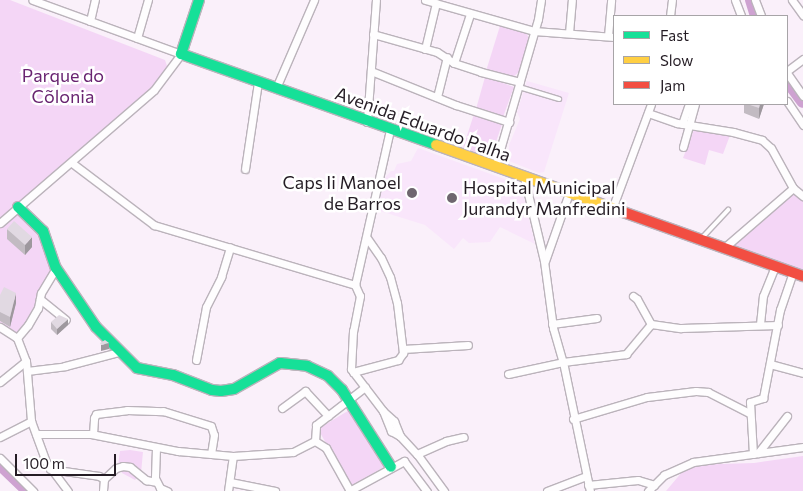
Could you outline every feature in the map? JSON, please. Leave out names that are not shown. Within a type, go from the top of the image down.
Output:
[{"type":"street","name":"Avenida Eduardo Palha","points":[[33,0],[52,3],[90,21],[367,122],[798,274]]},
{"type":"street","points":[[90,21],[95,0]]},
{"type":"street","points":[[137,38],[148,0]]},
{"type":"street","points":[[0,223],[72,163],[154,90],[181,54],[199,0]]},
{"type":"street","points":[[276,88],[314,0]]},
{"type":"street","points":[[367,122],[376,0]]},
{"type":"street","points":[[425,0],[534,31],[611,36],[611,0]]},
{"type":"street","points":[[495,167],[520,85],[541,0]]},
{"type":"street","points":[[569,33],[572,0]]},
{"type":"street","points":[[670,15],[672,0]]},
{"type":"street","points":[[735,0],[741,15]]},
{"type":"street","points":[[754,0],[761,15]]},
{"type":"street","points":[[792,0],[803,15]]},
{"type":"street","points":[[424,49],[436,3]]},
{"type":"street","points":[[454,63],[470,14]]},
{"type":"street","points":[[373,34],[424,49],[447,57],[454,63],[520,85]]},
{"type":"street","points":[[436,97],[447,57]]},
{"type":"street","points":[[788,71],[803,59]]},
{"type":"street","points":[[370,70],[436,97],[509,122]]},
{"type":"street","points":[[788,74],[803,96]]},
{"type":"street","points":[[245,169],[258,82]]},
{"type":"street","points":[[788,102],[803,125]]},
{"type":"street","points":[[612,209],[651,105]]},
{"type":"street","points":[[683,147],[689,105]]},
{"type":"street","points":[[685,124],[694,105]]},
{"type":"street","points":[[648,113],[685,124],[740,133],[762,140],[771,148],[793,188],[803,196]]},
{"type":"street","points":[[390,130],[355,285],[360,296],[351,347],[353,372],[383,411],[391,431],[400,436],[417,454],[444,491]]},
{"type":"street","points":[[72,163],[154,225],[355,285]]},
{"type":"street","points":[[524,177],[544,261],[552,324],[589,488],[638,480],[654,485]]},
{"type":"street","points":[[725,247],[793,188]]},
{"type":"street","points":[[544,261],[569,193]]},
{"type":"street","points":[[18,207],[43,231],[56,268],[77,296],[96,327],[132,365],[142,370],[173,375],[212,390],[221,391],[234,389],[275,365],[285,362],[294,363],[328,376],[349,399],[391,467]]},
{"type":"street","points":[[353,372],[398,360],[402,356],[403,349],[397,303],[390,277],[381,258],[367,238]]},
{"type":"street","points":[[196,360],[206,307],[221,277],[230,247]]},
{"type":"street","points":[[760,324],[763,296],[775,266]]},
{"type":"street","points":[[18,338],[38,308],[40,299],[56,268]]},
{"type":"street","points":[[756,453],[749,413],[751,400],[760,401],[763,398],[783,297],[798,274]]},
{"type":"street","points":[[633,296],[637,298],[651,324]]},
{"type":"street","points":[[40,299],[66,320]]},
{"type":"street","points":[[552,324],[598,318]]},
{"type":"street","points":[[651,324],[681,328],[760,324],[778,325]]},
{"type":"street","points":[[508,374],[562,362],[626,354],[651,324]]},
{"type":"street","points":[[0,327],[18,338],[26,361],[30,421],[42,456],[68,491]]},
{"type":"street","points":[[403,349],[468,345]]},
{"type":"street","points":[[27,371],[65,366],[119,352]]},
{"type":"street","points":[[0,382],[26,361]]},
{"type":"street","points":[[770,364],[803,373]]},
{"type":"street","points":[[315,442],[314,427],[365,387]]},
{"type":"street","points":[[282,408],[305,390],[328,416]]},
{"type":"street","points":[[573,418],[647,397],[696,391],[708,392],[749,413]]},
{"type":"street","points":[[92,434],[96,414],[127,410],[163,411],[211,426],[214,435],[211,454]]},
{"type":"street","points":[[756,453],[787,416]]},
{"type":"street","points":[[0,437],[30,421]]},
{"type":"street","points":[[36,434],[92,434],[156,448],[233,456],[294,452],[315,442]]},
{"type":"street","points":[[417,454],[446,441],[464,437]]},
{"type":"street","points":[[315,442],[326,448],[349,491],[404,461],[427,491]]},
{"type":"street","points":[[156,448],[156,482],[160,488],[167,491]]},
{"type":"street","points":[[648,491],[672,470],[693,462],[803,448]]},
{"type":"street","points":[[228,491],[233,456]]},
{"type":"street","points":[[0,458],[33,491]]},
{"type":"street","points":[[103,491],[104,479],[116,468],[123,466],[130,467],[146,480],[156,482]]},
{"type":"street","points":[[50,469],[99,476],[104,479]]},
{"type":"street","points":[[547,491],[586,476]]},
{"type":"street","points":[[230,482],[276,491]]},
{"type":"lane","points":[[520,85],[559,99]]},
{"type":"lane","points":[[701,239],[728,210]]},
{"type":"shaded area","points":[[527,81],[569,93],[544,172],[539,173],[509,161],[509,145],[520,119],[517,112]]},
{"type":"shaded area","name":"Hospital Municipal Jurandyr Manfredini","points":[[418,148],[521,185],[535,244],[500,227],[490,242],[469,243],[463,238],[454,249],[425,225],[377,210],[384,179],[391,171],[394,171],[397,164],[411,161]]},
{"type":"green space","name":"Parque do Cõlonia","points":[[0,0],[10,0],[165,60],[169,72],[152,90],[0,223]]},
{"type":"green space","points":[[500,26],[526,33],[529,38],[519,72],[513,77],[486,71]]},
{"type":"green space","points":[[485,77],[514,87],[503,117],[476,109]]},
{"type":"green space","points":[[474,114],[502,124],[490,160],[462,151]]},
{"type":"green space","points":[[697,122],[732,130],[723,154],[709,150],[705,165],[683,158]]},
{"type":"green space","points":[[793,188],[803,195],[803,273],[730,246]]},
{"type":"green space","points":[[18,208],[36,225],[55,268],[17,338],[0,325],[0,225]]},
{"type":"green space","points":[[351,409],[386,466],[350,486],[318,429]]},
{"type":"green space","points":[[120,451],[143,452],[141,473],[135,480],[122,473],[118,466]]},
{"type":"green space","points":[[803,456],[803,491],[666,491],[688,465],[754,463]]},
{"type":"building","points":[[14,221],[32,237],[25,245],[7,229]]},
{"type":"building","points":[[4,287],[16,293],[10,317],[0,312],[0,295]]},
{"type":"building","points":[[59,315],[68,319],[57,329],[51,322]]},
{"type":"building","points":[[105,340],[109,343],[101,345],[100,343]]},
{"type":"waterway","points":[[751,0],[756,15]]},
{"type":"waterway","points":[[788,82],[803,102]]},
{"type":"waterway","points":[[0,468],[24,491]]},
{"type":"traffic: fast","points":[[199,0],[181,54],[436,145]]},
{"type":"traffic: fast","points":[[18,207],[43,231],[56,268],[96,327],[137,368],[173,375],[212,390],[221,391],[234,389],[280,363],[307,366],[328,376],[342,390],[391,467]]},
{"type":"traffic: slow","points":[[436,145],[623,212]]},
{"type":"traffic: jam","points":[[623,212],[803,276]]},
{"type":"place","name":"Caps Ii Manoel de Barros","points":[[412,193]]},
{"type":"place","name":"Hospital Municipal Jurandyr Manfredini","points":[[452,198]]}]
